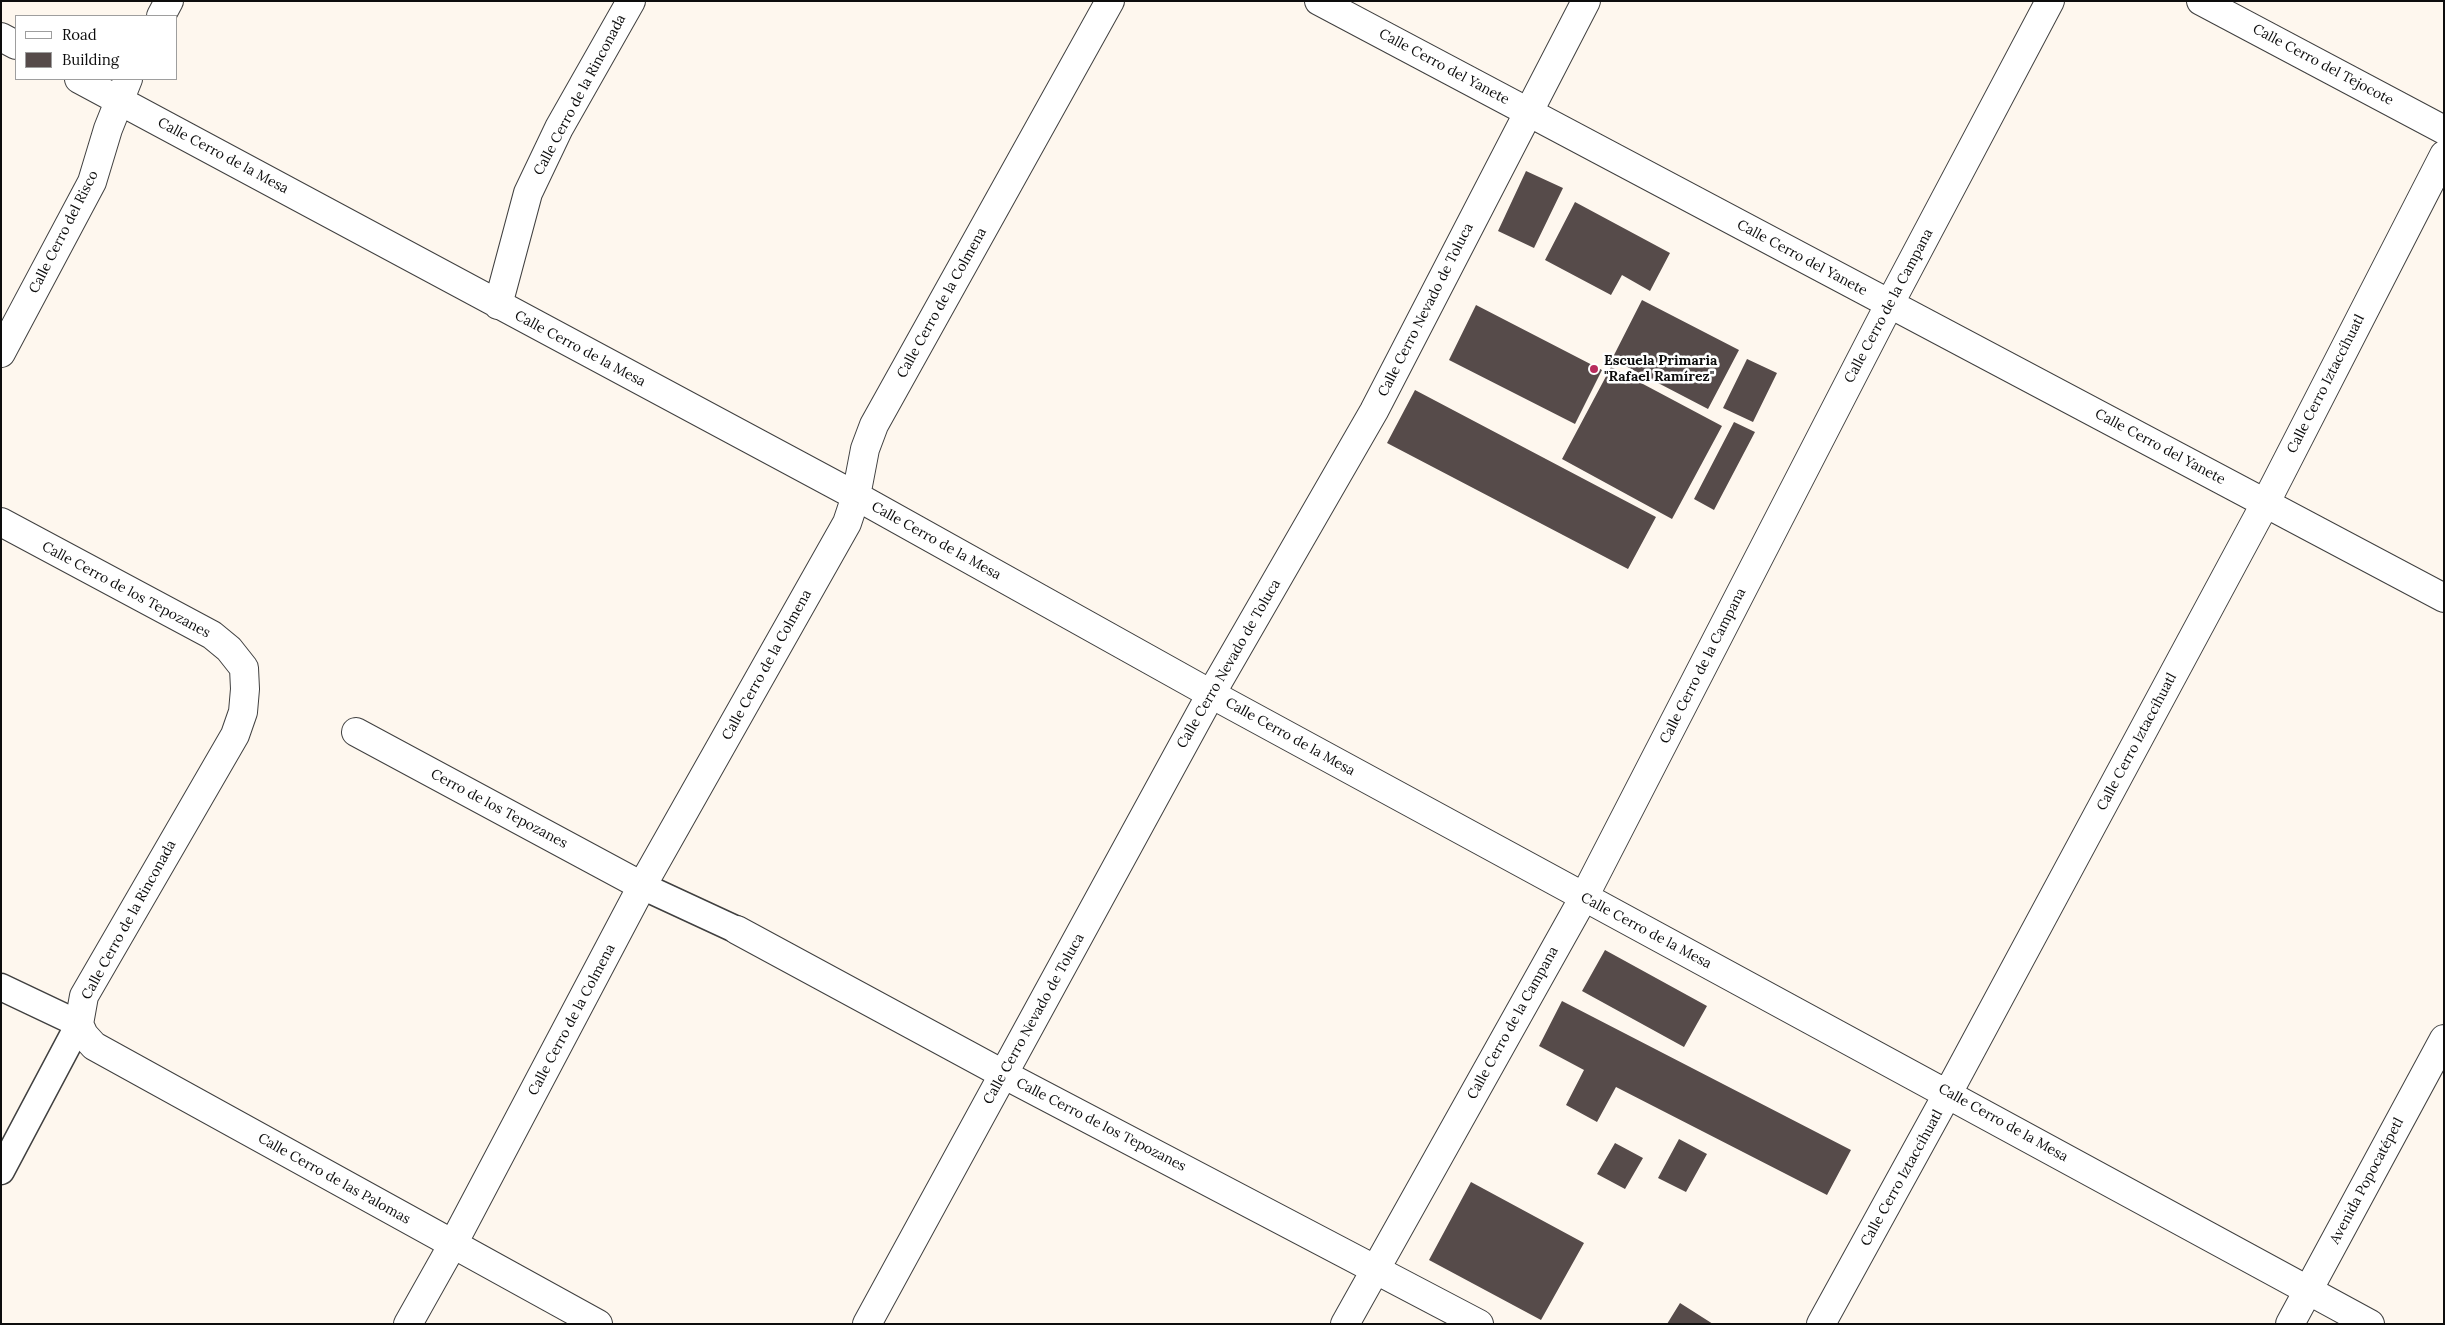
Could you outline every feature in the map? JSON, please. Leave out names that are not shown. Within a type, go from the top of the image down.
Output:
[{"type":"street","points":[[162,15],[169,1]]},
{"type":"street","name":"Calle Cerro de la Rinconada","points":[[498,305],[528,193],[559,128],[631,1]]},
{"type":"street","name":"Calle Cerro de la Colmena","points":[[408,1324],[453,1244],[642,886],[847,523],[856,496],[865,449],[874,426],[1110,1]]},
{"type":"street","name":"Calle Cerro del Yanete","points":[[1319,1],[2444,598]]},
{"type":"street","name":"Calle Cerro Nevado de Toluca","points":[[867,1324],[1211,694],[1374,411],[1586,1]]},
{"type":"street","name":"Calle Cerro de la Campana","points":[[1345,1324],[1584,897],[1889,305],[2050,1]]},
{"type":"street","name":"Calle Cerro del Tejocote","points":[[2202,1],[2444,130]]},
{"type":"street","points":[[1,37],[15,44]]},
{"type":"street","name":"Calle Cerro de la Mesa","points":[[84,80],[124,89],[498,305],[856,496],[1211,694],[2370,1324]]},
{"type":"street","name":"Calle Cerro del Risco","points":[[1,353],[92,182],[124,89]]},
{"type":"street","name":"Calle Cerro Iztaccíhuatl","points":[[1821,1324],[1948,1093],[2266,502],[2444,155]]},
{"type":"street","name":"Calle Cerro de los Tepozanes","points":[[1,522],[212,635],[229,649],[244,668]]},
{"type":"street","name":"Calle Cerro de la Rinconada","points":[[1,1171],[80,1024],[84,996],[235,735],[243,712],[244,668]]},
{"type":"street","name":"Cerro de los Tepozanes","points":[[356,732],[642,886]]},
{"type":"street","name":"Calle Cerro de los Tepozanes","points":[[642,886],[737,930],[1003,1074],[1479,1324]]},
{"type":"street","points":[[1,986],[80,1024]]},
{"type":"street","name":"Calle Cerro de las Palomas","points":[[80,1024],[84,1035],[94,1046],[598,1324]]},
{"type":"street","name":"Avenida Popocatépetl","points":[[2290,1324],[2444,1039]]},
{"type":"building","points":[[1526,171],[1563,188],[1534,248],[1498,231]]},
{"type":"building","points":[[1575,202],[1670,253],[1650,291],[1622,275],[1611,295],[1545,260]]},
{"type":"building","points":[[1642,300],[1739,350],[1708,409],[1612,359]]},
{"type":"building","points":[[1476,305],[1602,370],[1575,424],[1449,360]]},
{"type":"building","points":[[1747,359],[1777,373],[1753,422],[1723,408]]},
{"type":"building","points":[[1611,367],[1722,426],[1672,519],[1562,459]]},
{"type":"building","points":[[1415,390],[1656,517],[1628,569],[1387,443]]},
{"type":"building","points":[[1734,422],[1755,432],[1714,510],[1694,499]]},
{"type":"building","points":[[1605,950],[1707,1006],[1684,1047],[1582,991]]},
{"type":"building","points":[[1562,1001],[1851,1150],[1827,1195],[1616,1087],[1597,1122],[1566,1105],[1584,1070],[1539,1046]]},
{"type":"building","points":[[1679,1139],[1707,1154],[1686,1192],[1658,1178]]},
{"type":"building","points":[[1615,1143],[1643,1158],[1625,1189],[1597,1174]]},
{"type":"building","points":[[1471,1182],[1584,1243],[1541,1320],[1429,1260]]},
{"type":"building","points":[[1680,1303],[1713,1324],[1667,1324]]},
{"type":"place","name":"Escuela Primaria \"Rafael Ramírez\"","points":[[1594,369]]}]
